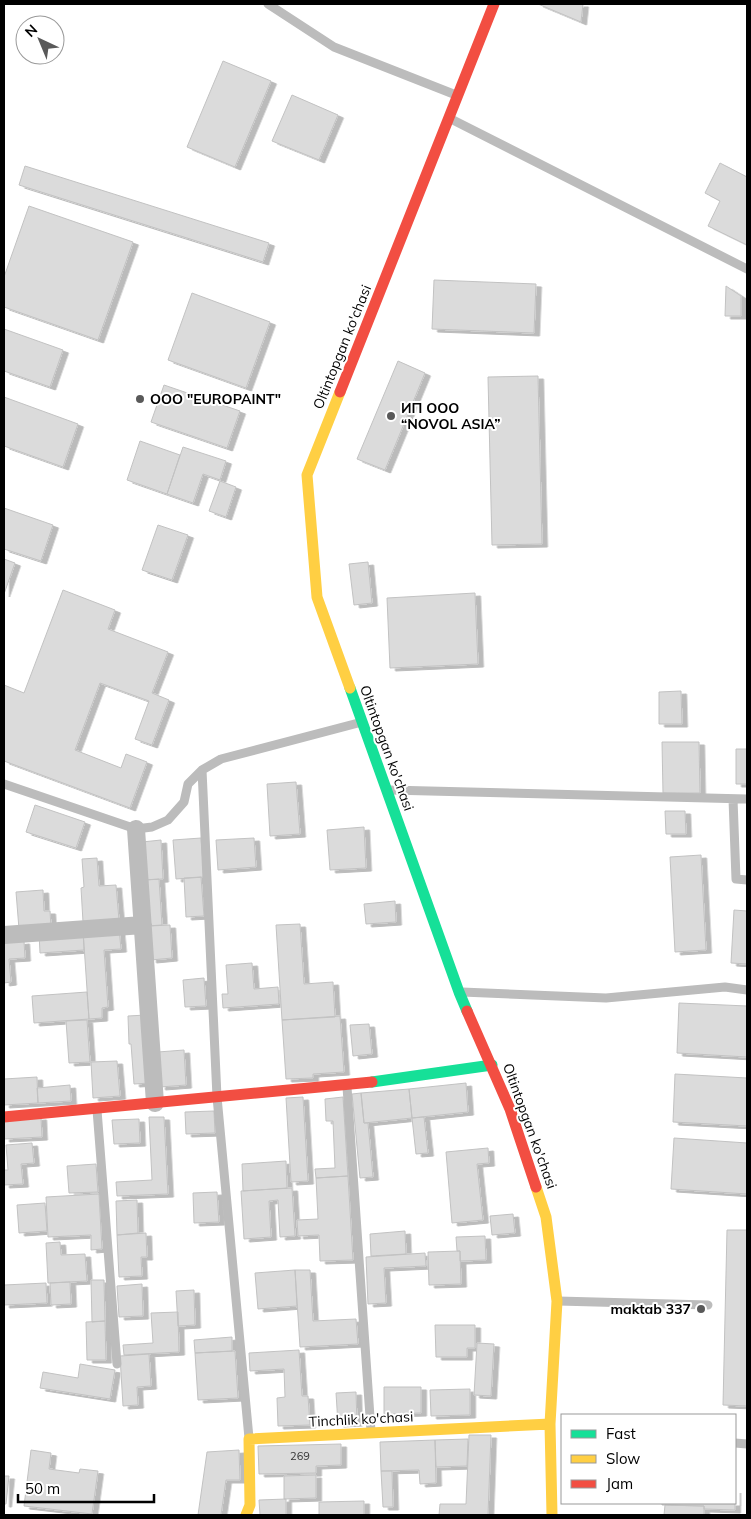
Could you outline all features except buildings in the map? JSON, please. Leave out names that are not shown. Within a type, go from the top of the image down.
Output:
[{"type":"street","name":"Oltintopgan ko'chasi","points":[[494,4],[307,475],[316,597],[460,992],[510,1109],[546,1216],[557,1301],[552,1515]]},
{"type":"street","points":[[136,829],[155,1103]]},
{"type":"street","points":[[4,934],[143,924]]},
{"type":"street","points":[[4,1117],[347,1085],[492,1065]]},
{"type":"street","name":"Tinchlik ko'chasi","points":[[249,1439],[371,1433],[554,1432]]},
{"type":"street","points":[[246,1515],[250,1505],[249,1439]]},
{"type":"lane","points":[[268,4],[334,47],[458,96]]},
{"type":"lane","points":[[449,118],[747,269]]},
{"type":"lane","points":[[4,784],[136,829],[152,827],[168,820],[184,802],[188,784],[202,770],[221,759],[362,722]]},
{"type":"lane","points":[[202,770],[217,1097],[249,1439]]},
{"type":"lane","points":[[386,790],[747,799]]},
{"type":"lane","points":[[733,799],[736,879],[747,880]]},
{"type":"lane","points":[[460,992],[606,998],[724,986],[747,990]]},
{"type":"lane","points":[[347,1085],[371,1433]]},
{"type":"lane","points":[[97,1108],[117,1364]]},
{"type":"lane","points":[[557,1301],[708,1305]]},
{"type":"traffic: fast","points":[[350,688],[467,1011]]},
{"type":"traffic: fast","points":[[372,1082],[492,1065]]},
{"type":"traffic: slow","points":[[340,392],[307,475],[317,597],[350,688]]},
{"type":"traffic: slow","points":[[536,1187],[546,1217],[557,1301],[550,1424],[552,1515]]},
{"type":"traffic: slow","points":[[246,1515],[250,1505],[249,1439],[550,1424]]},
{"type":"traffic: jam","points":[[340,392],[494,4]]},
{"type":"traffic: jam","points":[[467,1011],[510,1109],[536,1187]]},
{"type":"traffic: jam","points":[[4,1117],[372,1082]]},
{"type":"place","name":"OOO \"EUROPAINT\"","points":[[140,399]]},
{"type":"place","name":"ИП ООО “NOVOL ASIA”","points":[[391,416]]},
{"type":"place","name":"maktab 337","points":[[701,1309]]}]
